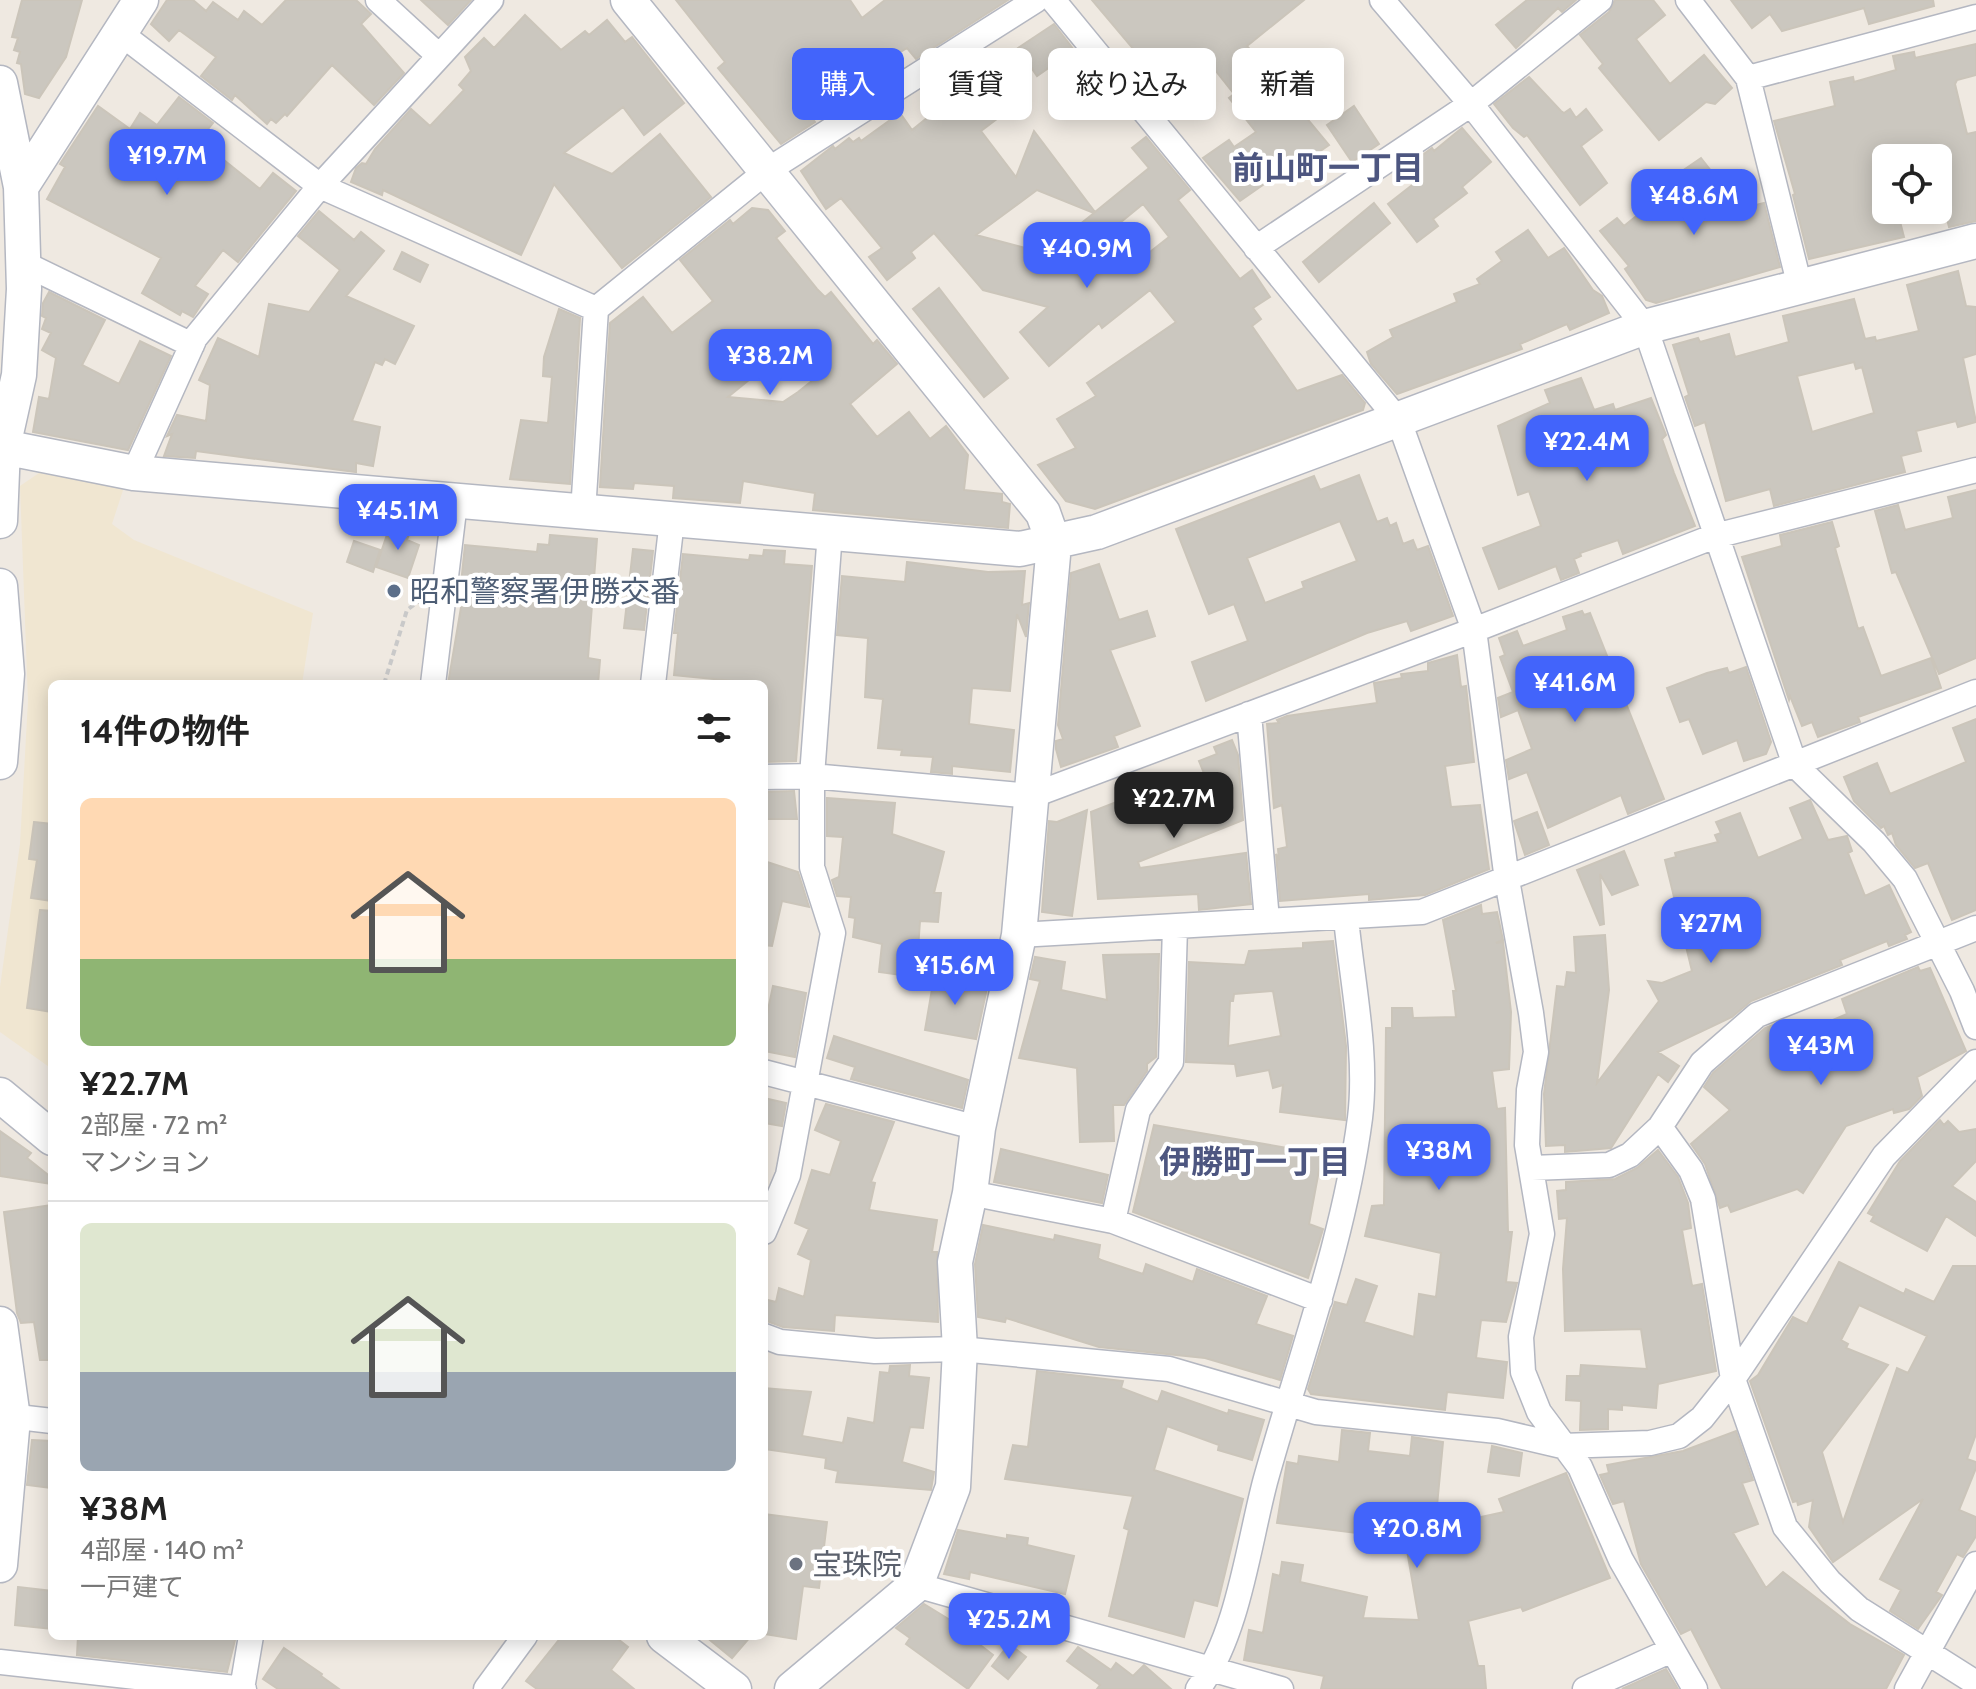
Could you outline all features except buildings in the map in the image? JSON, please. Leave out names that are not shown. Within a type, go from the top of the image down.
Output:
[{"type":"street","points":[[21,187],[141,0]]},
{"type":"street","points":[[378,0],[439,56]]},
{"type":"street","points":[[134,473],[192,345],[320,186],[491,0]]},
{"type":"street","points":[[628,0],[1043,513],[1054,544],[1019,935],[978,1128],[970,1193],[955,1262],[960,1349],[953,1487],[916,1585],[792,1689]]},
{"type":"street","points":[[583,512],[596,309],[768,170],[1036,0]]},
{"type":"street","points":[[1053,0],[1399,421],[1474,630],[1507,880],[1536,1052],[1529,1090],[1527,1145],[1542,1234],[1521,1337],[1521,1357],[1528,1391],[1562,1446],[1580,1467],[1621,1560],[1695,1689]]},
{"type":"street","points":[[1382,0],[1471,104],[1645,327],[1795,765],[1874,842],[1905,879],[1976,1027]]},
{"type":"street","points":[[1256,248],[1471,104],[1600,0]]},
{"type":"street","points":[[1688,0],[1748,78],[1800,287]]},
{"type":"street","points":[[1748,78],[1976,17]]},
{"type":"street","points":[[120,33],[320,186],[596,309]]},
{"type":"street","points":[[0,83],[8,144],[21,187],[23,263],[19,375],[4,429],[0,521]]},
{"type":"street","points":[[4,429],[134,473],[1020,549],[1054,544],[1097,532],[1645,327],[1976,241]]},
{"type":"street","points":[[23,263],[192,345]]},
{"type":"street","points":[[768,777],[812,776],[1031,796],[1715,536],[1976,470]]},
{"type":"street","points":[[433,680],[455,502]]},
{"type":"street","points":[[653,680],[672,520]]},
{"type":"street","points":[[768,1222],[788,1175],[833,933],[812,867],[812,776],[830,532]]},
{"type":"street","points":[[0,586],[7,674],[0,762]]},
{"type":"street","points":[[1019,935],[1422,912],[1976,692]]},
{"type":"street","points":[[1249,714],[1267,920]]},
{"type":"street","points":[[1198,1689],[1213,1669],[1222,1649],[1287,1407],[1320,1300],[1361,1107],[1360,1061],[1346,918]]},
{"type":"street","points":[[1113,1221],[1138,1110],[1171,1062],[1175,927]]},
{"type":"street","points":[[1532,1168],[1609,1165],[1630,1155],[1660,1127],[1702,1063],[1757,1015],[1976,928]]},
{"type":"street","points":[[768,1338],[780,1342],[875,1351],[960,1349],[1169,1369],[1287,1407],[1497,1431],[1562,1446],[1650,1443],[1679,1436],[1692,1429],[1733,1379],[1884,1156],[1976,1062]]},
{"type":"street","points":[[768,1073],[978,1128]]},
{"type":"street","points":[[0,1095],[48,1135]]},
{"type":"street","points":[[1660,1127],[1691,1170],[1703,1199],[1733,1379],[1785,1527],[1814,1564],[1859,1609],[1976,1683]]},
{"type":"street","points":[[970,1193],[1113,1221],[1320,1300]]},
{"type":"street","points":[[0,1324],[6,1416],[0,1565]]},
{"type":"street","points":[[6,1416],[48,1421]]},
{"type":"street","points":[[1907,1689],[1976,1564]]},
{"type":"street","points":[[916,1585],[1281,1689]]},
{"type":"street","points":[[0,1662],[243,1689],[250,1640]]},
{"type":"street","points":[[486,1689],[522,1640]]},
{"type":"street","points":[[669,1640],[734,1689]]},
{"type":"street","points":[[1585,1689],[1672,1650]]},
{"type":"path","points":[[385,680],[407,610],[445,580]]},
{"type":"shaded area","points":[[39,473],[124,487],[112,524],[134,540],[313,613],[303,680],[48,680],[48,1066],[0,1032],[0,987],[20,844],[28,701],[20,486]]},
{"type":"place","name":"昭和警察署伊勝交番","points":[[394,591]]},
{"type":"place","name":"宝珠院","points":[[796,1564]]},
{"type":"district","name":"前山町一丁目","points":[[1328,167]]},
{"type":"district","name":"伊勝町一丁目","points":[[1255,1161]]}]
